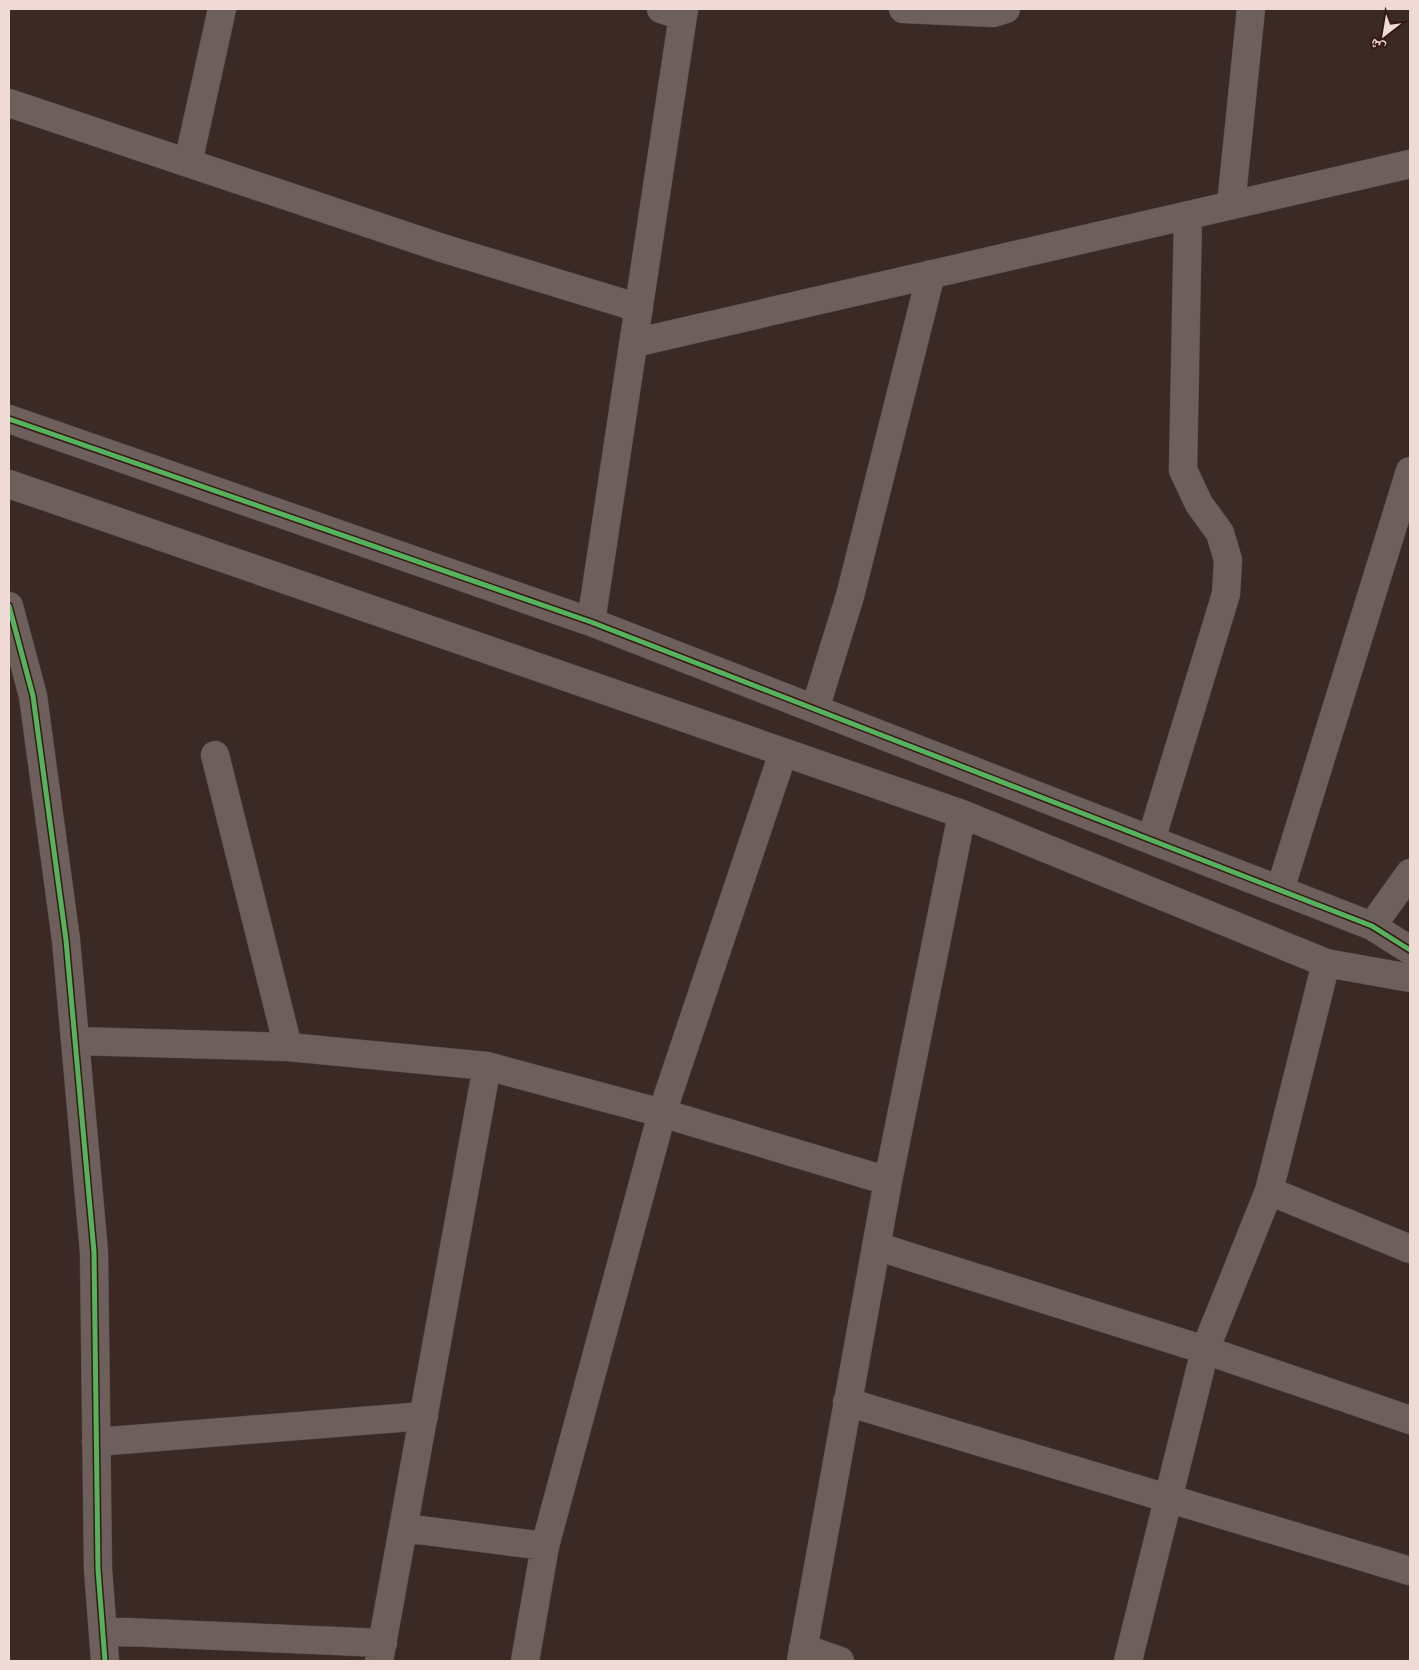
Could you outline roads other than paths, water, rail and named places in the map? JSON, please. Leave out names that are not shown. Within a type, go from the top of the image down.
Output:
[{"type":"street","points":[[188,162],[222,9]]},
{"type":"street","points":[[903,9],[993,13],[1006,9]]},
{"type":"street","points":[[1231,205],[1251,9]]},
{"type":"street","points":[[591,622],[639,308],[676,11]]},
{"type":"street","points":[[9,102],[442,248],[639,308]]},
{"type":"street","points":[[634,343],[1410,164]]},
{"type":"street","points":[[1151,840],[1226,594],[1228,560],[1220,533],[1199,504],[1183,470],[1188,215]]},
{"type":"street","points":[[815,709],[850,596],[931,274]]},
{"type":"street","points":[[9,419],[591,622],[1372,926],[1410,950]]},
{"type":"street","points":[[1280,890],[1410,471]]},
{"type":"street","points":[[9,484],[962,814],[1326,963],[1410,978]]},
{"type":"street","points":[[9,606],[33,696],[66,940],[94,1252],[98,1569],[105,1661]]},
{"type":"street","points":[[525,1661],[545,1546],[662,1113],[783,752]]},
{"type":"street","points":[[216,755],[288,1047]]},
{"type":"street","points":[[840,1661],[802,1655],[888,1180],[962,814]]},
{"type":"street","points":[[1372,926],[1410,873]]},
{"type":"street","points":[[1128,1661],[1206,1350],[1269,1191],[1326,963]]},
{"type":"street","points":[[75,1041],[288,1047],[488,1066],[662,1113],[888,1180]]},
{"type":"street","points":[[103,1631],[381,1652],[488,1066]]},
{"type":"street","points":[[1269,1191],[1410,1249]]},
{"type":"street","points":[[876,1246],[1206,1350],[1410,1420]]},
{"type":"street","points":[[847,1402],[1410,1571]]},
{"type":"street","points":[[96,1442],[424,1416]]},
{"type":"street","points":[[404,1528],[545,1546]]}]
